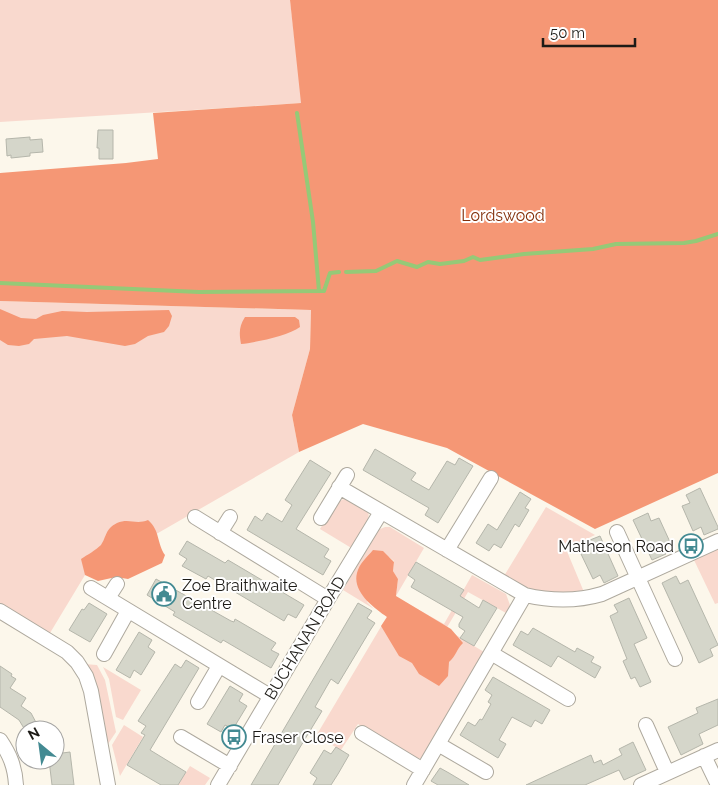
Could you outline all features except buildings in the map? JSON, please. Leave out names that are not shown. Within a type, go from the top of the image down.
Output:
[{"type":"street","points":[[447,550],[491,478]]},
{"type":"street","points":[[321,518],[343,481],[381,512],[524,595],[547,600],[569,600],[602,594],[718,541]]},
{"type":"street","name":"BUCHANAN ROAD","points":[[218,785],[381,512]]},
{"type":"street","points":[[195,517],[328,598]]},
{"type":"street","points":[[220,533],[230,517]]},
{"type":"street","points":[[617,532],[675,659]]},
{"type":"street","points":[[108,598],[117,584]]},
{"type":"street","points":[[91,588],[270,696]]},
{"type":"street","points":[[414,785],[524,595]]},
{"type":"street","points":[[0,611],[67,652],[77,662],[86,676],[91,691],[108,785]]},
{"type":"street","points":[[104,654],[128,611]]},
{"type":"street","points":[[491,653],[568,698]]},
{"type":"street","points":[[198,702],[220,666]]},
{"type":"street","points":[[646,725],[667,772]]},
{"type":"street","points":[[362,733],[423,770]]},
{"type":"street","points":[[182,737],[230,766]]},
{"type":"street","points":[[0,740],[10,755],[15,770],[16,785]]},
{"type":"street","points":[[438,744],[486,772]]},
{"type":"street","points":[[641,785],[718,750]]},
{"type":"street","points":[[704,756],[718,785]]},
{"type":"shaded area","points":[[0,0],[290,0],[302,103],[0,122]]},
{"type":"shaded area","points":[[0,301],[311,310],[310,349],[292,415],[299,452],[85,575],[50,633],[0,603]]},
{"type":"shaded area","points":[[348,498],[366,508],[368,512],[365,529],[353,549],[320,529],[328,514],[338,502]]},
{"type":"shaded area","points":[[546,507],[595,535],[566,549],[584,592],[561,594],[542,592],[504,576]]},
{"type":"shaded area","points":[[390,527],[424,548],[396,596],[398,579],[393,571],[394,561],[389,557],[367,602],[374,609],[343,590],[378,530]]},
{"type":"shaded area","points":[[718,549],[718,603],[715,604],[694,560]]},
{"type":"shaded area","points":[[472,575],[506,594],[510,605],[506,613],[468,592],[446,629],[484,652],[422,758],[415,759],[358,724],[341,750],[316,736],[398,598],[444,624]]},
{"type":"shaded area","points":[[84,664],[97,665],[105,680],[116,732],[108,744],[98,696]]},
{"type":"shaded area","points":[[103,667],[141,690],[123,720],[116,717],[109,679]]},
{"type":"shaded area","points":[[124,725],[143,737],[120,776],[112,745]]},
{"type":"shaded area","points":[[190,766],[210,778],[205,785],[178,785]]},
{"type":"green space","name":"Lordswood","points":[[290,0],[718,0],[718,473],[595,529],[447,448],[363,424],[299,452],[292,415],[310,349],[311,310],[0,301],[0,173],[158,159],[153,113],[301,103]]},
{"type":"green space","points":[[0,309],[21,318],[36,319],[43,315],[62,311],[169,310],[172,316],[169,326],[164,332],[148,336],[135,344],[125,346],[67,336],[34,339],[29,344],[19,346],[8,345],[0,340]]},
{"type":"green space","points":[[245,317],[295,317],[299,320],[300,327],[280,336],[241,344],[240,330]]},
{"type":"green space","points":[[148,520],[155,528],[165,555],[162,563],[128,579],[116,577],[98,581],[85,575],[81,559],[101,545],[110,528],[117,523],[125,521],[140,522]]},
{"type":"green space","points":[[373,550],[383,551],[394,562],[393,571],[398,579],[396,596],[451,629],[463,643],[449,662],[448,676],[439,686],[419,674],[412,663],[399,656],[381,626],[387,617],[365,599],[358,587],[356,580],[358,570]]},
{"type":"waterway","points":[[297,113],[313,222],[319,291]]},
{"type":"waterway","points":[[346,272],[376,271],[397,261],[417,267],[428,262],[440,264],[464,261],[473,257],[480,260],[524,254],[593,249],[616,244],[684,243],[718,234]]},
{"type":"waterway","points":[[0,283],[199,292],[324,291],[330,273],[339,272]]},
{"type":"place","name":"Matheson Road","points":[[691,546]]},
{"type":"place","name":"Zoe Braithwaite Centre","points":[[164,594]]},
{"type":"place","name":"Fraser Close","points":[[234,737]]}]
